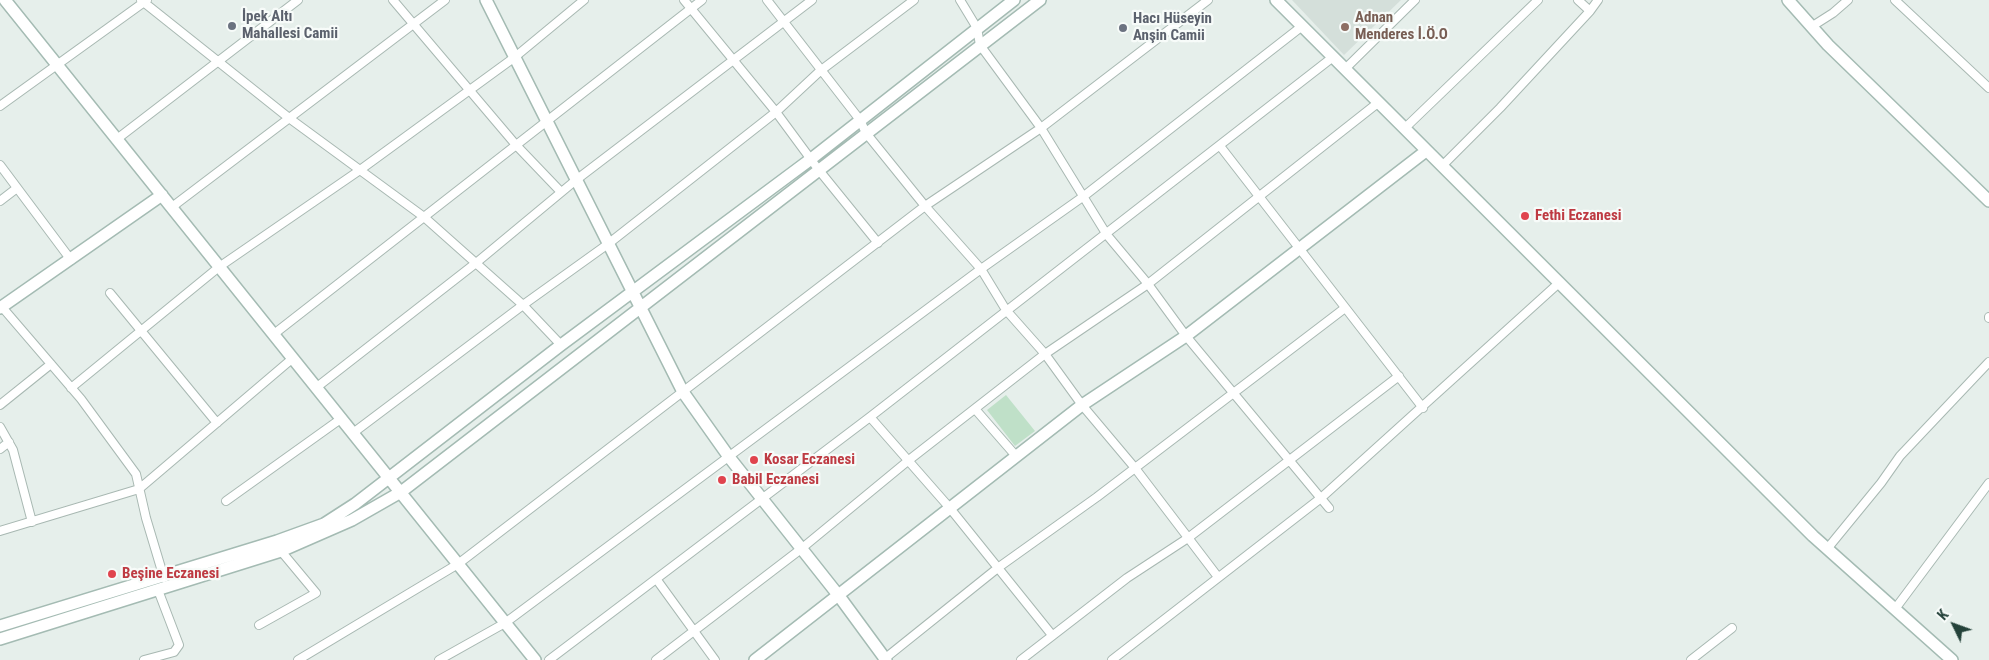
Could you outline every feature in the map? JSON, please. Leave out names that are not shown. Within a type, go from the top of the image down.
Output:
[{"type":"street","points":[[5,0],[535,660]]},
{"type":"street","points":[[117,139],[298,0]]},
{"type":"street","points":[[392,0],[516,145],[561,192]]},
{"type":"street","points":[[172,207],[445,0]]},
{"type":"street","points":[[486,0],[683,392],[729,457],[840,596],[884,660],[999,567],[1135,468],[1345,308]]},
{"type":"street","points":[[71,388],[219,267],[360,170],[469,91],[515,57],[584,0]]},
{"type":"street","points":[[684,0],[776,112],[818,170],[878,243]]},
{"type":"street","points":[[274,334],[702,0]]},
{"type":"street","points":[[767,0],[820,71],[860,120],[866,133],[981,269],[1006,310],[1045,354],[1082,405],[1135,468],[1218,577]]},
{"type":"street","points":[[317,387],[476,263],[576,180],[812,0]]},
{"type":"street","points":[[353,432],[608,244],[776,112],[820,71],[914,0]]},
{"type":"street","points":[[960,0],[977,28],[980,45],[1041,128],[1107,235],[1148,284],[1186,336],[1329,508]]},
{"type":"street","points":[[0,626],[164,576],[324,524],[390,478],[561,346],[811,160],[1014,0]]},
{"type":"street","points":[[0,639],[281,552],[352,520],[401,492],[640,306],[1040,0]]},
{"type":"street","points":[[298,660],[458,564],[926,206],[1041,128],[1208,0]]},
{"type":"street","points":[[1276,0],[1827,549],[1952,660]]},
{"type":"street","points":[[1345,69],[1415,0]]},
{"type":"street","points":[[1405,128],[1538,0]]},
{"type":"street","points":[[1578,0],[1590,11]]},
{"type":"street","points":[[1442,166],[1590,11],[1598,0]]},
{"type":"street","points":[[1788,0],[1811,27],[1989,201]]},
{"type":"street","points":[[1811,27],[1834,13],[1848,0]]},
{"type":"street","points":[[1894,0],[1989,88]]},
{"type":"street","points":[[0,106],[58,66],[144,1],[290,118],[424,217],[523,305],[561,346]]},
{"type":"street","points":[[439,660],[505,623],[981,269],[1084,196],[1301,27]]},
{"type":"street","points":[[549,660],[657,580],[1006,310],[1107,235],[1333,57]]},
{"type":"street","points":[[656,660],[801,548],[975,408],[1045,354],[1148,284],[1379,102]]},
{"type":"street","points":[[1220,146],[1423,408]]},
{"type":"street","points":[[755,660],[840,596],[949,507],[1082,405],[1186,336],[1426,151]]},
{"type":"street","points":[[0,165],[71,260]]},
{"type":"street","points":[[0,201],[17,188]]},
{"type":"street","points":[[144,660],[174,652],[179,645],[163,589],[164,576],[136,474],[71,388],[1,307],[162,195]]},
{"type":"street","points":[[1112,660],[1321,498],[1423,408],[1560,282]]},
{"type":"street","points":[[110,293],[217,423]]},
{"type":"street","points":[[0,532],[139,489],[293,358]]},
{"type":"street","points":[[1827,549],[1881,483],[1900,456],[1989,362]]},
{"type":"street","points":[[0,405],[51,364]]},
{"type":"street","points":[[1021,660],[1127,578],[1188,538],[1399,376]]},
{"type":"street","points":[[975,408],[1016,456]]},
{"type":"street","points":[[870,417],[949,507],[1052,635]]},
{"type":"street","points":[[226,501],[342,418]]},
{"type":"street","points":[[0,427],[13,450],[32,522]]},
{"type":"street","points":[[0,449],[9,442]]},
{"type":"street","points":[[1895,609],[1989,483]]},
{"type":"street","points":[[259,625],[316,593],[281,552]]},
{"type":"street","points":[[657,580],[715,660]]},
{"type":"street","points":[[1691,660],[1732,628]]},
{"type":"shaded area","name":"Adnan Menderes İ.Ö.O","points":[[1292,0],[1401,0],[1344,55]]},
{"type":"green space","points":[[1006,395],[1035,431],[1015,446],[987,410]]},
{"type":"place","name":"İpek Altı Mahallesi Camii","points":[[232,26]]},
{"type":"place","name":"Adnan Menderes İ.Ö.O","points":[[1345,27]]},
{"type":"place","name":"Hacı Hüseyin Anşin Camii","points":[[1123,28]]},
{"type":"place","name":"Fethi Eczanesi","points":[[1525,216]]},
{"type":"place","name":"Kosar Eczanesi","points":[[754,460]]},
{"type":"place","name":"Babil Eczanesi","points":[[722,480]]},
{"type":"place","name":"Beşine Eczanesi","points":[[112,574]]}]
